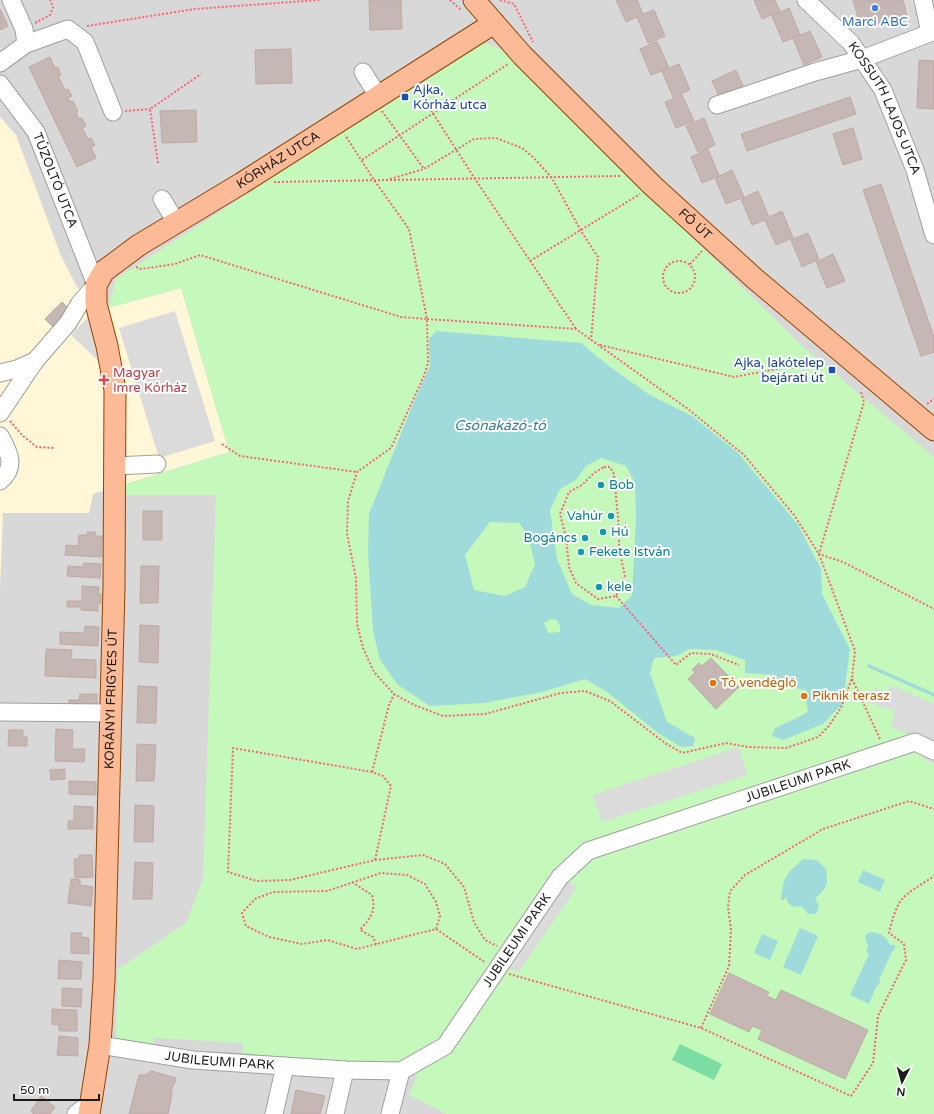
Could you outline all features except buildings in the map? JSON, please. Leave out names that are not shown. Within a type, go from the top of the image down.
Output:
[{"type":"main road","name":"FŐ ÚT","points":[[474,0],[522,55],[653,186],[754,278],[933,426]]},
{"type":"main road","name":"KÓRHÁZ UTCA","points":[[96,285],[104,271],[139,245],[242,183],[494,23]]},
{"type":"main road","name":"KORÁNYI FRIGYES ÚT","points":[[85,1110],[100,1045],[104,980],[116,466],[115,390],[107,346],[107,321],[96,304],[96,285]]},
{"type":"street","points":[[11,0],[25,37]]},
{"type":"street","name":"KOSSUTH LAJOS UTCA","points":[[806,0],[851,43],[883,90],[915,170],[934,235]]},
{"type":"street","points":[[717,105],[815,72],[862,59],[930,33],[923,0]]},
{"type":"street","points":[[0,63],[25,37],[68,29],[85,42],[113,112]]},
{"type":"street","points":[[363,72],[376,97]]},
{"type":"street","name":"TŰZOLTÓ UTCA","points":[[0,84],[36,132],[96,285]]},
{"type":"street","points":[[162,199],[176,222]]},
{"type":"street","points":[[3,408],[35,361],[68,323],[80,303],[96,285]]},
{"type":"street","points":[[0,373],[17,369],[35,361]]},
{"type":"street","points":[[0,379],[5,382],[9,391],[3,408]]},
{"type":"street","points":[[0,436],[11,462],[7,475],[0,481]]},
{"type":"street","points":[[116,466],[157,464]]},
{"type":"street","points":[[0,712],[111,714]]},
{"type":"street","name":"JUBILEUMI PARK","points":[[100,1045],[193,1060],[345,1070],[400,1071],[445,1046],[560,877],[588,851],[915,742],[934,751]]},
{"type":"street","points":[[274,1114],[285,1066]]},
{"type":"street","points":[[335,1114],[345,1070]]},
{"type":"street","points":[[390,1114],[400,1071]]},
{"type":"path","points":[[25,37],[50,15],[53,7],[50,0]]},
{"type":"path","points":[[68,29],[195,9],[318,0]]},
{"type":"path","points":[[362,160],[522,55]]},
{"type":"path","points":[[113,112],[150,109],[202,74]]},
{"type":"path","points":[[337,122],[374,180],[387,196],[409,229],[427,319],[428,363],[424,376],[391,448],[357,472],[348,501],[347,534],[356,578],[357,624],[363,648],[374,672],[394,694],[414,705],[443,716],[485,714],[561,693],[585,691],[610,701],[665,743],[682,753],[726,743],[748,747],[786,748],[818,737],[828,727],[841,708],[852,678],[855,651],[819,554],[794,515],[744,455],[688,409],[576,329],[475,179],[409,76]]},
{"type":"path","points":[[376,97],[399,135],[424,169]]},
{"type":"path","points":[[150,109],[158,163]]},
{"type":"path","points":[[387,180],[424,169],[474,139],[496,138],[522,148],[534,158],[552,178],[581,231],[598,257],[592,340]]},
{"type":"path","points":[[273,182],[620,176]]},
{"type":"path","points":[[530,261],[653,186]]},
{"type":"path","points":[[118,262],[141,269],[175,264],[200,256],[401,317],[576,329]]},
{"type":"path","points":[[678,260],[684,261],[690,264],[694,269],[696,275],[695,281],[692,287],[687,291],[681,293],[675,292],[670,290],[665,285],[663,279],[664,272],[666,266],[672,262],[678,260]]},
{"type":"path","points":[[599,345],[734,377],[782,368],[822,366]]},
{"type":"path","points":[[819,554],[864,402],[861,392]]},
{"type":"path","points":[[3,408],[23,436],[37,447],[54,448]]},
{"type":"path","points":[[222,444],[240,456],[357,472]]},
{"type":"path","points":[[604,467],[610,467],[614,474],[619,528],[619,549],[625,576],[616,596],[598,599],[576,583],[570,567],[566,537],[560,514],[569,492],[582,485],[594,473],[604,467]]},
{"type":"path","points":[[819,554],[843,562],[934,609]]},
{"type":"path","points":[[616,596],[676,665],[691,653],[711,654],[739,665]]},
{"type":"path","points":[[852,678],[886,751]]},
{"type":"path","points":[[372,772],[389,705],[394,694]]},
{"type":"path","points":[[375,860],[391,786],[383,776],[372,772],[233,748],[228,872],[257,881],[290,880],[375,860],[423,855],[445,864],[464,887],[474,922],[485,940],[509,952]]},
{"type":"path","points":[[701,1028],[729,966],[732,930],[728,907],[730,891],[745,875],[823,829],[909,801],[934,808]]},
{"type":"path","points":[[436,929],[440,916],[436,902],[425,884],[407,875],[381,873],[327,891],[273,892],[255,899],[242,913],[246,926],[269,937],[302,944],[326,940],[357,949],[436,929],[496,971],[701,1028],[851,1096],[873,1063],[878,1016],[906,960],[904,944],[889,933],[892,922],[902,899],[912,890],[934,876]]},
{"type":"path","points":[[352,882],[372,895],[374,906],[370,918],[360,930],[374,938],[376,944]]},
{"type":"shaded area","points":[[0,0],[934,0],[934,1114],[0,1114]]},
{"type":"shaded area","name":"Magyar Imre Kórház","points":[[0,117],[16,135],[61,256],[77,287],[108,308],[181,288],[229,452],[93,494],[89,513],[3,513],[0,588]]},
{"type":"shaded area","points":[[175,311],[215,441],[159,458],[119,328]]},
{"type":"shaded area","points":[[90,315],[109,371],[71,335]]},
{"type":"shaded area","points":[[890,685],[934,704],[934,764],[921,758],[927,742],[891,727],[895,711],[868,702],[875,687],[888,693]]},
{"type":"shaded area","points":[[738,747],[748,775],[602,822],[593,795]]},
{"type":"shaded area","points":[[560,877],[577,887],[519,972],[500,965]]},
{"type":"green space","points":[[482,41],[502,50],[801,345],[934,457],[934,1114],[447,1114],[409,1095],[417,1077],[398,1063],[242,1056],[243,1043],[154,1038],[153,1047],[116,1039],[118,969],[186,923],[203,879],[216,495],[123,495],[123,485],[229,452],[181,288],[108,308],[116,279]]},
{"type":"green space","points":[[680,1044],[722,1064],[714,1080],[672,1060]]},
{"type":"water","name":"Csónakázó-tó","points":[[436,331],[581,343],[610,367],[650,395],[692,416],[737,452],[798,525],[821,569],[822,594],[850,649],[843,703],[823,724],[783,740],[772,736],[775,728],[808,712],[805,690],[775,684],[773,675],[745,673],[745,660],[716,650],[690,649],[676,656],[654,658],[650,673],[667,722],[695,738],[693,746],[681,747],[658,733],[607,692],[585,679],[542,692],[484,703],[430,706],[398,685],[380,660],[373,631],[368,552],[369,514],[412,406],[430,366],[429,339]],"holes":[[[601,458],[626,466],[635,483],[636,518],[632,595],[619,608],[591,605],[572,594],[557,559],[550,510],[560,489],[576,480],[586,466]],[[490,522],[519,523],[528,536],[535,564],[525,587],[505,596],[474,590],[465,555]],[[551,619],[557,620],[560,626],[560,632],[548,633],[544,623]]]},
{"type":"water","points":[[803,859],[817,860],[826,869],[827,882],[825,888],[815,898],[819,907],[816,914],[808,914],[804,908],[800,906],[793,907],[788,903],[786,897],[781,900],[786,876]]},
{"type":"water","points":[[863,870],[885,880],[880,892],[858,882]]},
{"type":"water","points":[[800,928],[818,936],[801,975],[783,967]]},
{"type":"water","points":[[873,932],[887,939],[890,945],[895,945],[895,949],[892,952],[879,980],[880,983],[876,987],[869,1004],[850,995],[869,954],[866,952],[868,947],[865,937],[867,933]]},
{"type":"water","points":[[762,934],[778,941],[770,960],[754,953]]},
{"type":"waterway","points":[[869,666],[934,695]]},
{"type":"place","name":"Marci ABC","points":[[875,8]]},
{"type":"place","name":"Ajka, Kórház utca","points":[[405,97]]},
{"type":"place","name":"Ajka, lakótelep bejárati út","points":[[832,370]]},
{"type":"place","name":"Magyar Imre Kórház","points":[[104,380]]},
{"type":"place","name":"Bob","points":[[601,485]]},
{"type":"place","name":"Vahúr","points":[[611,516]]},
{"type":"place","name":"Hú","points":[[603,532]]},
{"type":"place","name":"Bogáncs","points":[[585,538]]},
{"type":"place","name":"Fekete István","points":[[581,552]]},
{"type":"place","name":"kele","points":[[599,587]]},
{"type":"place","name":"Tó vendéglő","points":[[713,683]]},
{"type":"place","name":"Piknik terasz","points":[[804,696]]}]
